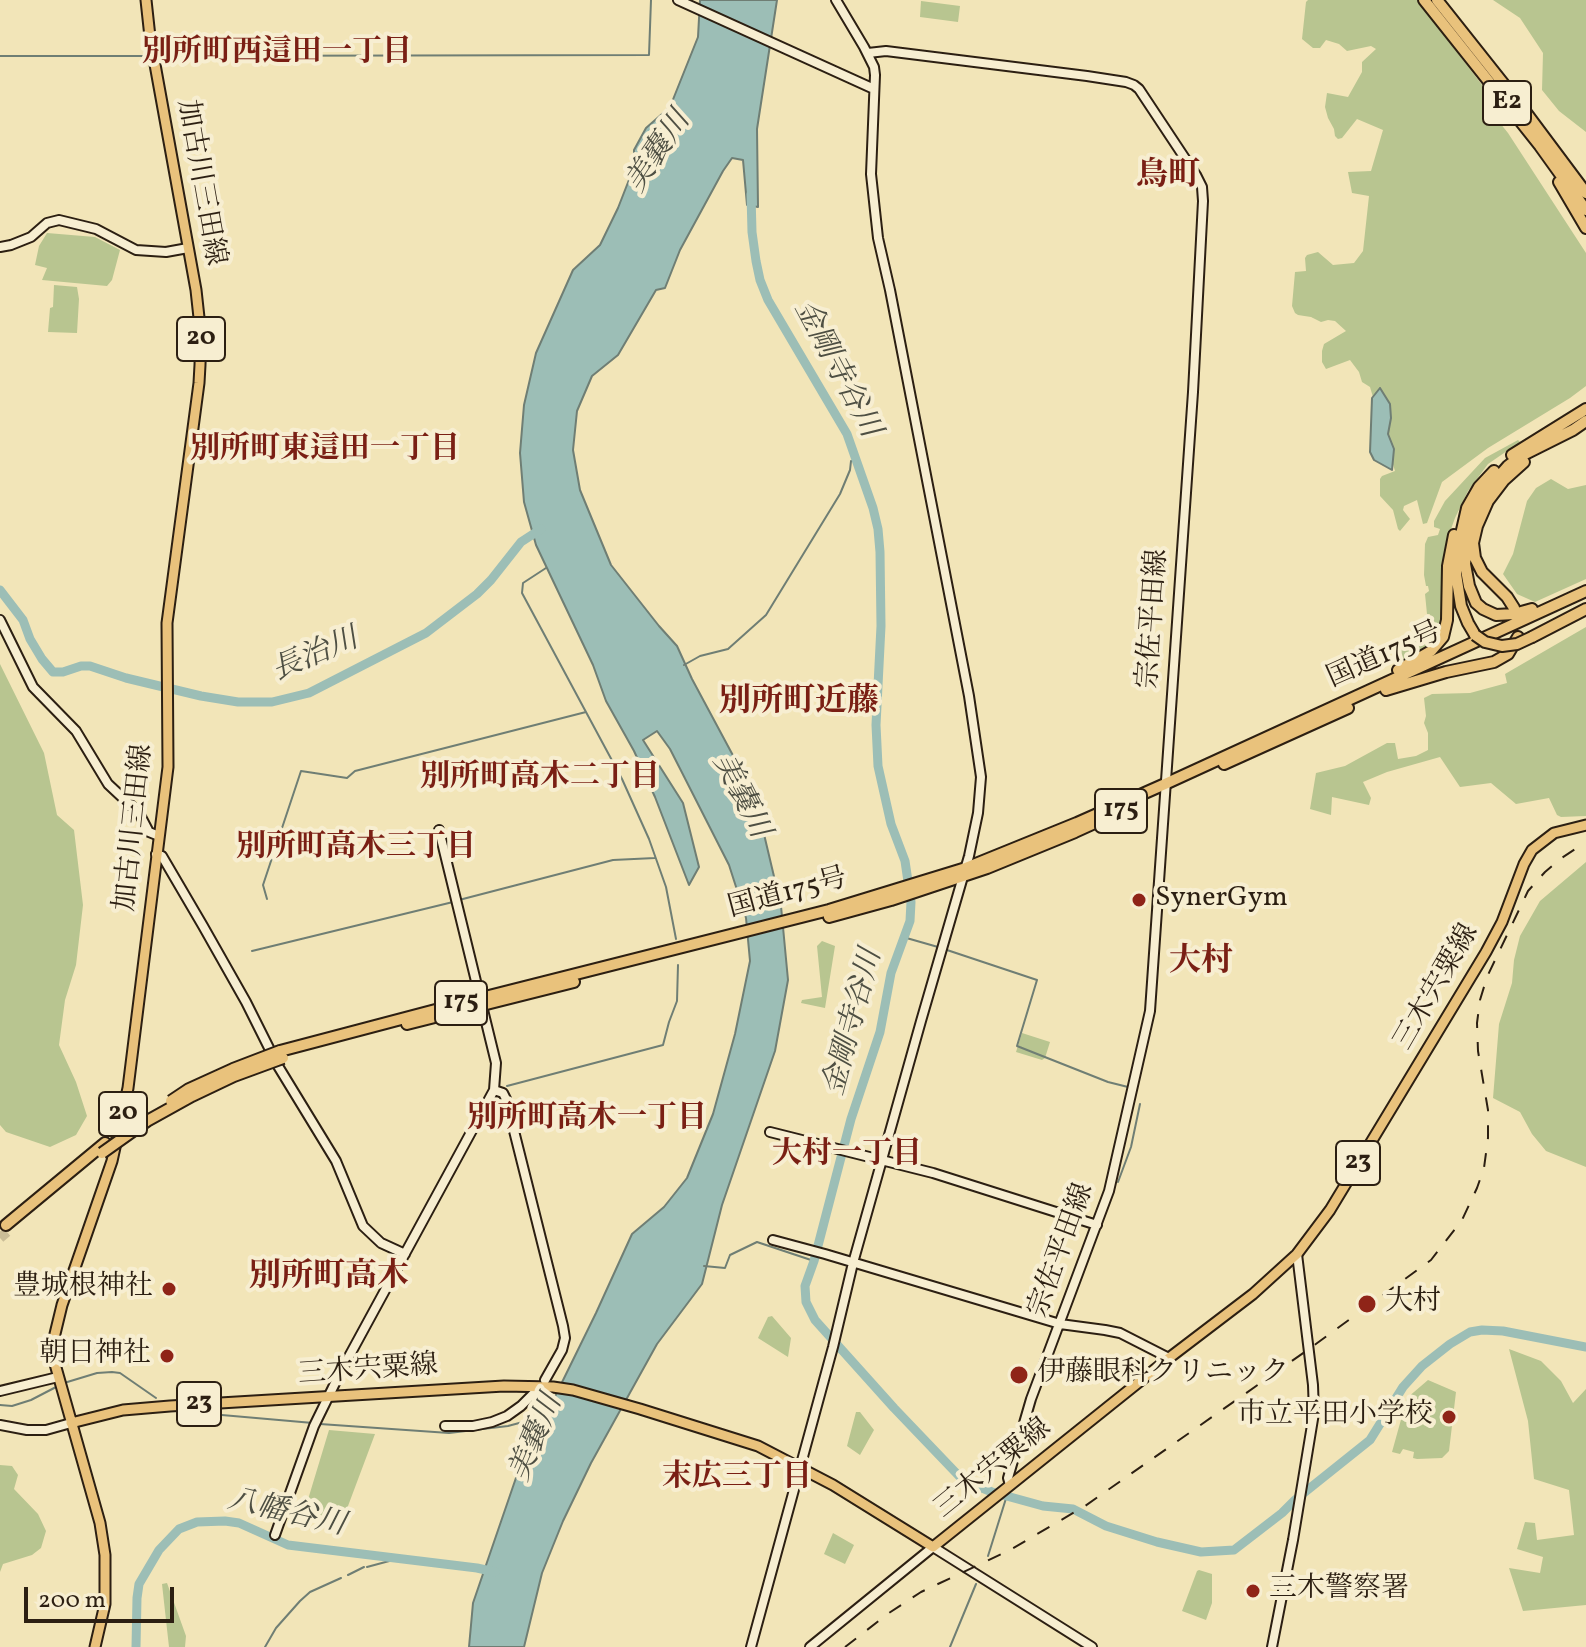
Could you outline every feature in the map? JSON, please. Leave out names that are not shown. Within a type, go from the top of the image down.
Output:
[{"type":"highway","name":"E2","points":[[1424,0],[1540,146],[1586,210]]},
{"type":"highway","name":"E2","points":[[1437,0],[1586,193]]},
{"type":"highway","points":[[1518,102],[1586,184]]},
{"type":"highway","points":[[1540,146],[1547,164],[1586,228]]},
{"type":"highway","points":[[1326,713],[1437,645],[1443,637],[1447,620],[1446,578],[1450,551],[1457,528],[1479,487],[1511,455],[1586,409]]},
{"type":"highway","points":[[1586,421],[1521,456],[1497,477],[1472,516],[1465,551],[1466,575],[1472,594],[1483,609],[1496,615],[1505,616],[1534,608],[1586,589]]},
{"type":"highway","points":[[1514,608],[1478,565],[1474,535],[1481,514],[1496,490],[1537,449]]},
{"type":"highway","points":[[1467,508],[1459,540],[1456,574],[1461,606],[1475,635],[1485,642],[1502,646],[1517,644],[1586,609]]},
{"type":"highway","name":"国道175号","points":[[6,1228],[104,1148],[189,1089],[233,1069],[822,915],[964,872],[1165,788],[1586,589]]},
{"type":"highway","name":"国道175号","points":[[1326,713],[1386,690],[1586,598]]},
{"type":"highway","points":[[1386,690],[1494,662],[1508,654],[1518,637]]},
{"type":"main road","name":"加古川三田線","points":[[95,1647],[105,1604],[105,1555],[100,1523],[60,1382],[54,1338],[57,1320],[112,1161],[128,1088],[168,767],[166,637],[200,374],[199,313],[146,0]]},
{"type":"main road","name":"三木宍粟線","points":[[71,1423],[123,1410],[549,1384],[747,1442],[800,1467],[933,1547],[1253,1294],[1297,1254],[1330,1210],[1486,952],[1532,850],[1554,833],[1586,825]]},
{"type":"street","points":[[678,0],[874,89]]},
{"type":"street","points":[[751,1647],[853,1263],[964,872],[978,813],[981,777],[969,696],[878,238],[871,174],[875,75],[868,53],[836,0]]},
{"type":"street","name":"宗佐平田線","points":[[868,53],[886,51],[1087,76],[1134,85],[1202,187],[1197,328],[1150,1011],[1109,1191],[1031,1399],[1008,1486]]},
{"type":"street","points":[[0,247],[31,237],[47,223],[59,220],[96,229],[136,250],[166,252],[188,248]]},
{"type":"street","points":[[0,620],[33,687],[76,731],[108,784],[139,813],[149,832],[159,836]]},
{"type":"street","points":[[275,1535],[316,1422],[494,1090],[496,1063],[439,830]]},
{"type":"street","points":[[156,854],[162,856],[246,1002],[278,1066],[336,1161],[363,1226],[381,1243],[405,1254]]},
{"type":"street","points":[[494,1090],[503,1093],[506,1099],[563,1326],[565,1338],[549,1384]]},
{"type":"street","points":[[770,1132],[933,1173],[1097,1225]]},
{"type":"street","points":[[773,1240],[1060,1324],[1120,1333],[1169,1358]]},
{"type":"street","points":[[1272,1647],[1314,1413],[1297,1254]]},
{"type":"street","points":[[0,1391],[60,1382]]},
{"type":"street","points":[[445,1426],[492,1422],[507,1416],[538,1389]]},
{"type":"street","points":[[0,1425],[46,1430],[71,1423]]},
{"type":"street","points":[[810,1647],[933,1547],[1092,1647]]},
{"type":"green space","points":[[1308,0],[1417,0],[1502,111],[1496,118],[1586,253],[1586,386],[1488,448],[1442,482],[1427,523],[1423,524],[1417,500],[1404,506],[1403,510],[1410,519],[1400,531],[1393,510],[1380,496],[1380,479],[1395,471],[1370,387],[1362,382],[1350,360],[1326,369],[1322,362],[1324,344],[1346,331],[1335,321],[1321,322],[1298,315],[1292,306],[1295,272],[1306,271],[1307,255],[1318,252],[1333,265],[1354,263],[1363,251],[1369,196],[1352,193],[1348,172],[1371,171],[1383,130],[1357,119],[1342,138],[1335,136],[1325,107],[1327,93],[1348,97],[1362,72],[1362,62],[1376,49],[1371,46],[1347,51],[1339,44],[1326,40],[1320,48],[1313,48],[1302,39]]},
{"type":"green space","points":[[1493,0],[1586,0],[1586,132],[1559,111],[1542,90],[1543,53],[1520,18]]},
{"type":"green space","points":[[921,1],[960,6],[958,22],[920,17]]},
{"type":"green space","points":[[47,233],[95,237],[120,250],[112,280],[107,286],[42,280],[47,268],[35,265],[39,246]]},
{"type":"green space","points":[[54,285],[77,287],[77,333],[48,332]]},
{"type":"green space","points":[[1518,440],[1520,442],[1488,464],[1468,491],[1455,518],[1441,572],[1441,625],[1436,624],[1433,634],[1437,637],[1394,668],[1399,644],[1419,633],[1427,624],[1430,614],[1427,614],[1425,594],[1429,591],[1424,575],[1425,544],[1428,537],[1438,535],[1440,529],[1434,527],[1434,521],[1445,501],[1485,458]]},
{"type":"green space","points":[[1551,479],[1568,489],[1586,485],[1586,579],[1535,602],[1517,594],[1503,574],[1513,554],[1527,501],[1536,488]]},
{"type":"green space","points":[[1586,627],[1586,816],[1561,817],[1549,798],[1516,804],[1491,783],[1460,787],[1440,757],[1363,782],[1371,798],[1369,805],[1332,797],[1331,815],[1310,809],[1316,773],[1345,766],[1387,743],[1395,743],[1398,759],[1428,750],[1424,698],[1432,694],[1470,693],[1507,683],[1505,674]]},
{"type":"green space","points":[[0,664],[44,753],[57,815],[74,830],[83,905],[76,965],[65,1000],[59,1045],[87,1116],[76,1135],[50,1147],[6,1132],[0,1125]]},
{"type":"green space","points":[[1586,862],[1586,1167],[1546,1151],[1520,1112],[1493,1098],[1499,1024],[1512,983],[1520,936],[1540,901]]},
{"type":"green space","points":[[822,941],[835,946],[825,1008],[801,1003],[802,1000],[822,997],[817,946]]},
{"type":"green space","points":[[1022,1033],[1050,1042],[1045,1058],[1042,1060],[1016,1052]]},
{"type":"green space","points":[[772,1316],[791,1338],[788,1357],[758,1338],[768,1317]]},
{"type":"green space","points":[[1509,1349],[1541,1361],[1561,1381],[1573,1403],[1586,1389],[1586,1605],[1523,1611],[1509,1568],[1540,1573],[1543,1557],[1517,1549],[1525,1522],[1535,1523],[1537,1540],[1574,1535],[1569,1490],[1534,1479],[1528,1421]]},
{"type":"green space","points":[[1428,1380],[1456,1392],[1449,1451],[1442,1458],[1417,1459],[1413,1458],[1414,1452],[1403,1449],[1400,1454],[1392,1452],[1407,1398]]},
{"type":"green space","points":[[856,1412],[860,1412],[874,1430],[860,1455],[847,1446]]},
{"type":"green space","points":[[329,1430],[375,1434],[339,1530],[303,1516]]},
{"type":"green space","points":[[0,1465],[12,1466],[18,1475],[14,1489],[38,1514],[46,1531],[41,1548],[32,1555],[3,1564],[0,1572]]},
{"type":"green space","points":[[833,1533],[854,1545],[845,1564],[824,1554]]},
{"type":"green space","points":[[1199,1570],[1212,1574],[1212,1603],[1206,1620],[1182,1611]]},
{"type":"green space","points":[[167,1583],[186,1636],[185,1647],[169,1647],[162,1584]]},
{"type":"water","name":"美嚢川","points":[[700,0],[777,0],[757,129],[758,207],[747,205],[743,160],[732,158],[680,250],[665,288],[656,290],[618,355],[592,376],[577,411],[573,450],[580,490],[611,565],[677,646],[744,776],[763,830],[781,906],[788,980],[775,1051],[722,1205],[702,1284],[657,1344],[591,1463],[542,1573],[524,1647],[469,1647],[473,1603],[518,1472],[632,1234],[664,1207],[687,1178],[713,1114],[735,1034],[750,961],[746,918],[729,865],[670,749],[657,731],[643,740],[683,803],[699,867],[689,885],[655,797],[606,701],[593,665],[536,545],[524,502],[520,453],[524,405],[536,353],[573,270],[600,245],[618,208],[634,167],[634,150],[646,128],[670,107],[698,37]]},
{"type":"water","points":[[1380,388],[1390,404],[1388,434],[1394,449],[1392,470],[1374,460],[1370,452],[1372,398]]},
{"type":"waterway","points":[[157,56],[649,55],[651,0]]},
{"type":"waterway","points":[[0,56],[151,56]]},
{"type":"waterway","name":"金剛寺谷川","points":[[751,194],[752,232],[760,280],[768,300],[847,434],[878,529],[881,626],[876,725],[878,766],[891,824],[905,861],[911,902],[910,921],[891,973],[880,1032],[851,1119],[805,1286],[806,1302],[815,1320],[959,1476],[992,1492],[1043,1506],[1073,1509],[1106,1526],[1201,1552],[1234,1550],[1282,1513],[1370,1440],[1403,1387],[1422,1366],[1470,1332],[1503,1331],[1586,1347]]},
{"type":"waterway","points":[[684,665],[700,656],[728,649],[766,615],[840,494],[851,461],[857,461]]},
{"type":"waterway","name":"長治川","points":[[0,590],[23,620],[30,639],[53,672],[90,666],[201,696],[238,702],[272,702],[309,693],[426,633],[477,594],[521,542],[541,529]]},
{"type":"waterway","points":[[546,568],[523,583],[522,593],[622,779],[649,839],[666,887],[676,939]]},
{"type":"waterway","points":[[267,899],[263,885],[301,771],[347,778],[355,771],[586,712]]},
{"type":"waterway","points":[[459,900],[613,860],[655,858]]},
{"type":"waterway","points":[[252,951],[453,902]]},
{"type":"waterway","points":[[903,937],[938,947]]},
{"type":"waterway","points":[[944,949],[1037,980],[1017,1046],[1128,1087]]},
{"type":"waterway","points":[[507,1086],[663,1045],[677,1001],[678,965]]},
{"type":"waterway","points":[[1118,1182],[1131,1147],[1140,1104]]},
{"type":"waterway","points":[[704,1266],[725,1268],[730,1255],[757,1242],[814,1261]]},
{"type":"waterway","points":[[64,1383],[97,1373],[120,1373],[156,1398]]},
{"type":"waterway","points":[[0,1405],[12,1406],[31,1400],[58,1386]]},
{"type":"waterway","points":[[199,1413],[313,1423]]},
{"type":"waterway","name":"美嚢川","points":[[320,1424],[449,1433],[543,1420]]},
{"type":"waterway","points":[[988,1556],[1008,1492]]},
{"type":"waterway","name":"八幡谷川","points":[[136,1647],[139,1584],[159,1550],[179,1529],[197,1522],[239,1523],[288,1545],[495,1572]]},
{"type":"waterway","points":[[367,1567],[393,1560],[394,1557]]},
{"type":"waterway","points":[[348,1575],[364,1567]]},
{"type":"waterway","points":[[265,1647],[276,1628],[300,1601],[310,1592],[341,1578]]},
{"type":"waterway","points":[[950,1647],[976,1584]]},
{"type":"tunnel","points":[[0,1238],[7,1232]]},
{"type":"railway","points":[[845,1647],[921,1592],[1010,1550],[1085,1506],[1431,1260],[1462,1220],[1484,1168],[1488,1110],[1478,1051],[1477,1023],[1487,977],[1528,891],[1560,859],[1586,842]]},
{"type":"place","name":"SynerGym","points":[[1139,900]]},
{"type":"place","name":"豊城根神社","points":[[169,1289]]},
{"type":"place","name":"大村","points":[[1367,1304]]},
{"type":"place","name":"朝日神社","points":[[167,1356]]},
{"type":"place","name":"伊藤眼科クリニック","points":[[1019,1375]]},
{"type":"place","name":"市立平田小学校","points":[[1449,1417]]},
{"type":"place","name":"三木警察署","points":[[1253,1591]]},
{"type":"district","name":"別所町西這田一丁目","points":[[277,54]]},
{"type":"district","name":"鳥町","points":[[1168,178]]},
{"type":"district","name":"別所町東這田一丁目","points":[[325,451]]},
{"type":"district","name":"別所町近藤","points":[[799,704]]},
{"type":"district","name":"別所町高木二丁目","points":[[540,779]]},
{"type":"district","name":"別所町高木三丁目","points":[[356,849]]},
{"type":"district","name":"大村","points":[[1201,964]]},
{"type":"district","name":"別所町高木一丁目","points":[[587,1120]]},
{"type":"district","name":"大村一丁目","points":[[847,1156]]},
{"type":"district","name":"別所町高木","points":[[329,1279]]},
{"type":"district","name":"末広三丁目","points":[[737,1479]]}]
